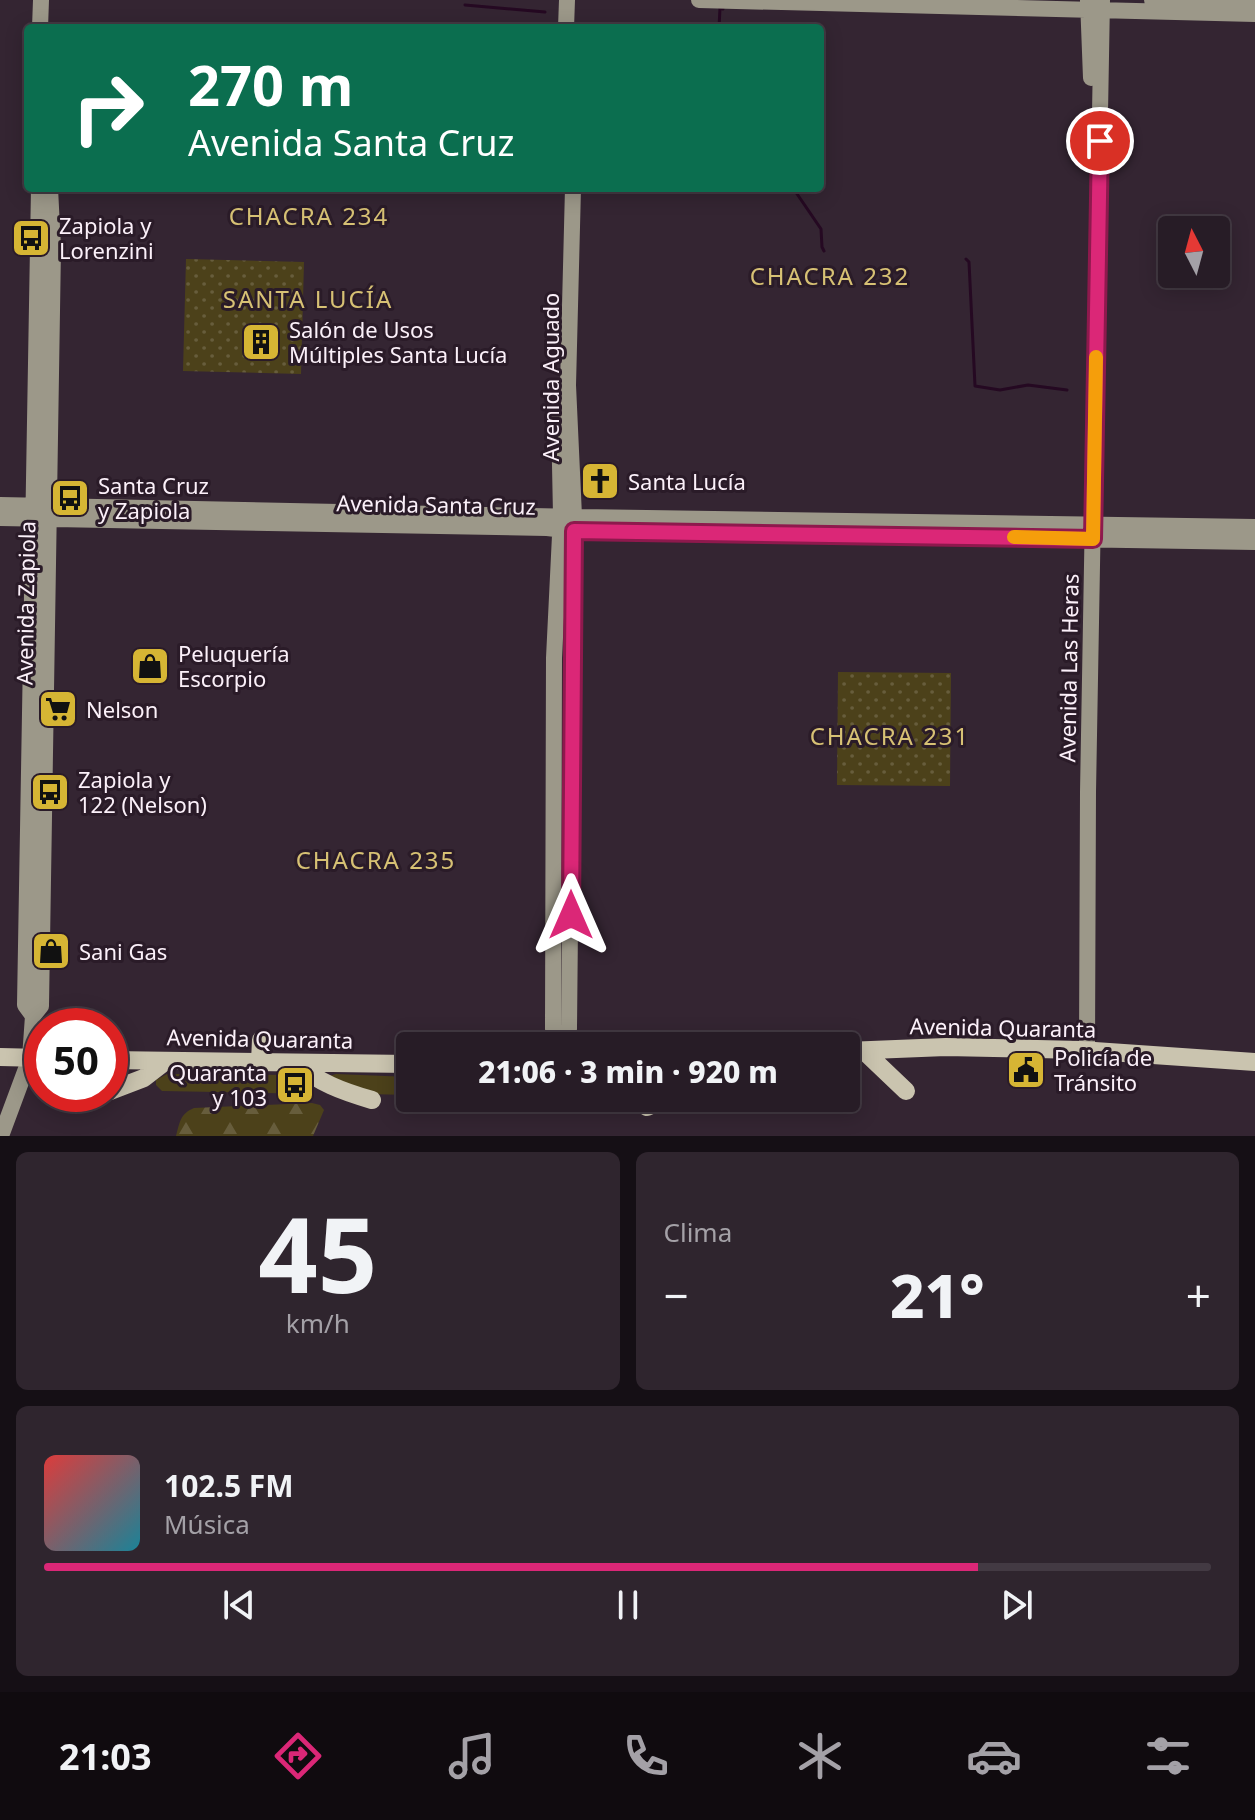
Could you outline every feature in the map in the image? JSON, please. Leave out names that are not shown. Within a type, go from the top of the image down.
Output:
[{"type":"highway","points":[[260,1062],[261,1040]]},
{"type":"highway","name":"Avenida Quaranta","points":[[860,1051],[946,1047],[1084,1050],[1255,1062]]},
{"type":"highway","points":[[860,1055],[906,1091]]},
{"type":"highway","points":[[0,1057],[24,1058]]},
{"type":"highway","name":"Avenida Quaranta","points":[[128,1060],[396,1064]]},
{"type":"highway","points":[[128,1085],[144,1078],[166,1061]]},
{"type":"highway","points":[[295,1063],[330,1087],[372,1100]]},
{"type":"main road","points":[[40,24],[41,0]]},
{"type":"main road","points":[[50,0],[50,24]]},
{"type":"main road","points":[[566,24],[567,0]]},
{"type":"main road","points":[[575,0],[575,24]]},
{"type":"main road","points":[[699,0],[1095,5],[1255,14]]},
{"type":"main road","points":[[1152,0],[1255,2]]},
{"type":"main road","name":"Avenida Las Heras","points":[[1084,1050],[1095,5]]},
{"type":"main road","name":"Avenida Zapiola","points":[[39,192],[41,512]]},
{"type":"main road","name":"Avenida Zapiola","points":[[27,1008],[41,512],[53,248],[50,192]]},
{"type":"main road","name":"Avenida Aguado","points":[[562,192],[558,386],[568,523]]},
{"type":"main road","name":"Avenida Aguado","points":[[567,1032],[568,385],[573,192]]},
{"type":"main road","name":"Avenida Santa Cruz","points":[[0,505],[41,512],[568,523],[1089,531],[1255,527]]},
{"type":"main road","name":"Avenida Santa Cruz","points":[[0,518],[41,512]]},
{"type":"main road","name":"Avenida Santa Cruz","points":[[1089,531],[1255,542]]},
{"type":"main road","name":"Avenida Zapiola","points":[[1,1136],[24,1085]]},
{"type":"green space","points":[[186,259],[304,262],[301,374],[183,371]]},
{"type":"green space","points":[[838,672],[951,673],[950,786],[837,785]]},
{"type":"green space","points":[[167,1074],[295,1075],[307,1084],[313,1094],[162,1091],[156,1080]]},
{"type":"green space","points":[[329,1076],[396,1076],[396,1095],[366,1094]]},
{"type":"green space","points":[[312,1103],[324,1110],[313,1136],[176,1136],[183,1116],[194,1108]]},
{"type":"waterway","points":[[465,5],[545,12]]},
{"type":"waterway","points":[[719,24],[720,8],[723,9]]},
{"type":"waterway","points":[[796,192],[821,229],[824,251]]},
{"type":"waterway","points":[[966,259],[969,262],[975,386],[1000,390],[1028,385],[1067,390]]},
{"type":"slow traffic","points":[[1014,537],[1093,539],[1096,357]]},
{"type":"place","name":"Zapiola y Lorenzini","points":[[31,238]]},
{"type":"place","name":"Salón de Usos Múltiples Santa Lucía","points":[[261,342]]},
{"type":"place","name":"Santa Lucía","points":[[600,481]]},
{"type":"place","name":"Santa Cruz y Zapiola","points":[[70,498]]},
{"type":"place","name":"Peluquería Escorpio","points":[[150,666]]},
{"type":"place","name":"Nelson","points":[[58,709]]},
{"type":"place","name":"Zapiola y 122 (Nelson)","points":[[50,792]]},
{"type":"place","name":"Sani Gas","points":[[51,951]]},
{"type":"place","name":"Policía de Tránsito","points":[[1026,1070]]},
{"type":"place","name":"Quaranta y 103","points":[[295,1085]]},
{"type":"district","name":"CHACRA 234","points":[[309,215]]},
{"type":"district","name":"CHACRA 232","points":[[830,275]]},
{"type":"district","name":"SANTA LUCÍA","points":[[308,298]]},
{"type":"district","name":"CHACRA 231","points":[[890,735]]},
{"type":"district","name":"CHACRA 235","points":[[376,859]]},
{"type":"route","points":[[571,915],[574,531],[1093,539],[1100,141]]}]
